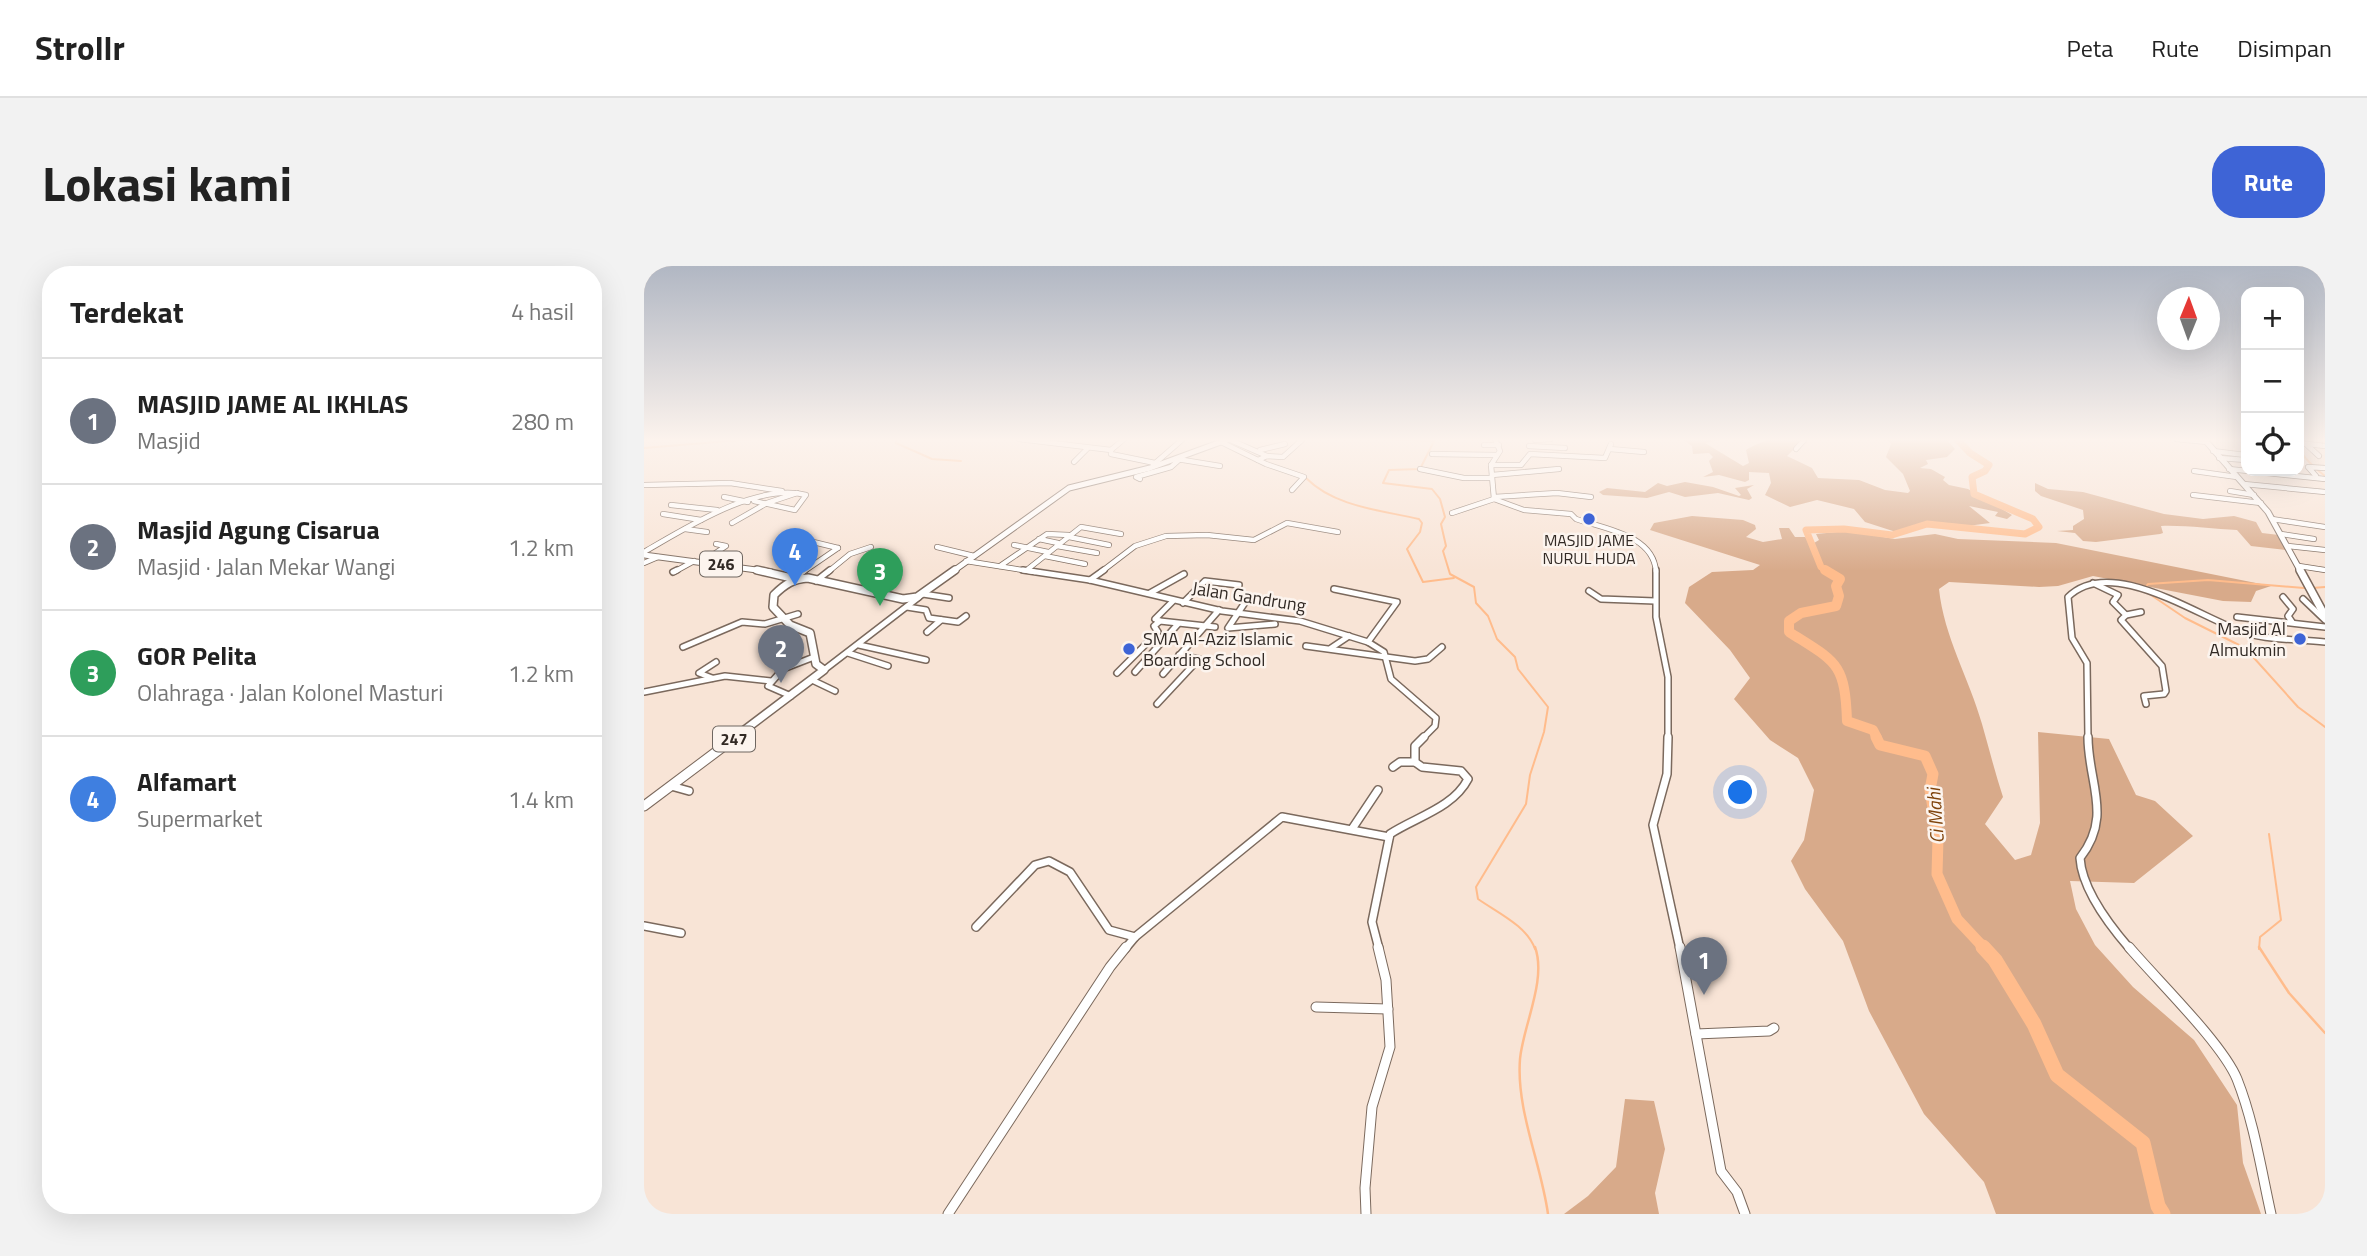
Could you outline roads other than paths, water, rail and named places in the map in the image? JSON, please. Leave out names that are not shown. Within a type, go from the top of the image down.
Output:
[{"type":"main road","points":[[824,670],[814,657],[810,633],[773,607],[773,597],[785,585],[796,578],[898,598],[922,595],[1069,488],[1086,483]]},
{"type":"main road","points":[[2244,484],[2256,495],[2272,519],[2325,618]]},
{"type":"main road","name":"246","points":[[644,553],[774,572],[796,578]]},
{"type":"main road","name":"247","points":[[644,806],[824,670]]},
{"type":"street","points":[[644,485],[662,483]]},
{"type":"street","points":[[724,497],[795,510],[806,495],[758,485],[725,483]]},
{"type":"street","points":[[1292,490],[1298,483]]},
{"type":"street","points":[[1492,483],[1494,498]]},
{"type":"street","points":[[2244,484],[2325,492]]},
{"type":"street","points":[[644,553],[719,510],[783,491]]},
{"type":"street","points":[[732,523],[767,503],[801,492]]},
{"type":"street","points":[[2230,492],[2256,495]]},
{"type":"street","points":[[1452,513],[1494,498],[1558,493],[1562,496],[1591,498]]},
{"type":"street","points":[[2193,495],[2261,503]]},
{"type":"street","points":[[1494,498],[1524,510],[1571,514],[1576,519],[1637,540],[1652,552],[1656,567],[1655,601],[1668,677],[1669,720],[1667,775],[1653,825],[1721,1171],[1737,1192],[1745,1214]]},
{"type":"street","points":[[783,499],[801,503]]},
{"type":"street","points":[[671,505],[719,510]]},
{"type":"street","points":[[663,514],[701,520]]},
{"type":"street","points":[[2272,519],[2325,527]]},
{"type":"street","points":[[1090,580],[1135,546],[1166,536],[1208,535],[1254,540],[1287,523],[1338,532]]},
{"type":"street","points":[[1028,569],[1080,527],[1121,534]]},
{"type":"street","points":[[683,529],[707,532]]},
{"type":"street","points":[[1000,566],[1037,539],[1052,533],[1109,545]]},
{"type":"street","points":[[2281,534],[2314,539]]},
{"type":"street","points":[[796,578],[822,556],[838,548],[801,539]]},
{"type":"street","points":[[1037,539],[1097,554]]},
{"type":"street","points":[[673,572],[726,546],[716,544]]},
{"type":"street","points":[[1014,545],[1085,564]]},
{"type":"street","points":[[816,581],[847,555],[865,546],[871,547]]},
{"type":"street","points":[[2288,546],[2325,550]]},
{"type":"street","points":[[937,547],[974,556]]},
{"type":"street","points":[[644,563],[658,557]]},
{"type":"street","name":"Jalan Gandrung","points":[[966,561],[1090,580],[1219,610],[1300,621],[1368,642],[1386,657],[1391,679],[1438,720],[1415,746],[1415,762]]},
{"type":"street","points":[[2299,566],[2325,569]]},
{"type":"street","points":[[1149,594],[1159,590],[1174,576],[1184,574]]},
{"type":"street","points":[[1183,603],[1205,581],[1239,585]]},
{"type":"street","points":[[2092,583],[2118,595],[2113,601],[2126,615]]},
{"type":"street","points":[[2271,1214],[2253,1132],[2236,1077],[2210,1040],[2117,934],[2081,872],[2080,858],[2087,849],[2098,816],[2099,800],[2088,764],[2087,663],[2072,638],[2067,597],[2073,590],[2092,583],[2110,583],[2173,599],[2256,636],[2325,642]]},
{"type":"street","points":[[1334,589],[1397,602],[1368,642]]},
{"type":"street","points":[[1589,591],[1601,599],[1655,601]]},
{"type":"street","points":[[824,670],[922,595],[949,598]]},
{"type":"street","points":[[2283,597],[2293,609],[2288,616],[2292,622]]},
{"type":"street","points":[[1272,600],[1248,598],[1228,628],[1275,624]]},
{"type":"street","points":[[2303,599],[2325,618]]},
{"type":"street","points":[[1173,601],[1155,619],[1215,627]]},
{"type":"street","points":[[907,607],[926,610],[928,618],[941,620],[958,622],[967,616]]},
{"type":"street","points":[[1163,674],[1219,610]]},
{"type":"street","points":[[2141,612],[2126,615],[2121,620],[2160,661],[2165,674],[2164,694],[2144,696],[2146,704]]},
{"type":"street","points":[[683,648],[742,622],[765,624],[798,614]]},
{"type":"street","points":[[2237,617],[2325,627]]},
{"type":"street","points":[[927,632],[941,620]]},
{"type":"street","points":[[1117,673],[1158,632],[1154,626],[1160,621]]},
{"type":"street","points":[[1135,672],[1178,624]]},
{"type":"street","points":[[1325,629],[1332,647]]},
{"type":"street","points":[[1332,647],[1349,636]]},
{"type":"street","points":[[859,645],[926,660]]},
{"type":"street","points":[[1306,646],[1332,647],[1386,657],[1422,660],[1432,657],[1442,647]]},
{"type":"street","points":[[848,653],[888,666]]},
{"type":"street","points":[[768,655],[789,666]]},
{"type":"street","points":[[1157,704],[1199,659],[1179,655]]},
{"type":"street","points":[[791,696],[768,687],[771,681],[789,666],[814,657]]},
{"type":"street","points":[[714,678],[699,674],[716,662]]},
{"type":"street","points":[[644,692],[729,676],[771,681]]},
{"type":"street","points":[[812,680],[835,691]]},
{"type":"street","points":[[1366,1214],[1367,1153],[1372,1107],[1389,1056],[1387,980],[1372,922],[1389,836],[1419,815],[1456,797],[1467,783],[1467,775],[1461,771],[1422,767],[1415,762],[1397,762],[1393,767]]},
{"type":"street","points":[[671,786],[689,791]]},
{"type":"street","points":[[1352,829],[1378,790]]},
{"type":"street","points":[[948,1214],[1110,967],[1135,937],[1282,817],[1389,836]]},
{"type":"street","points":[[976,927],[1035,865],[1049,861],[1070,872],[1110,930],[1135,937]]},
{"type":"street","points":[[644,926],[681,933]]},
{"type":"street","points":[[1316,1007],[1388,1009]]},
{"type":"street","points":[[1696,1034],[1769,1031],[1774,1028]]},
{"type":"waterway","points":[[1312,483],[1344,501],[1419,519],[1422,523],[1420,532],[1407,549],[1423,582],[1454,578]]},
{"type":"waterway","points":[[1385,483],[1432,489],[1440,499],[1445,517],[1441,524],[1446,546],[1443,551],[1450,574],[1474,587],[1476,603],[1488,616],[1497,639],[1515,657],[1518,669],[1548,707],[1544,732],[1530,775],[1526,804],[1476,887],[1478,899],[1526,933],[1535,949]]},
{"type":"waterway","name":"Ci Mahi","points":[[1826,571],[1821,567],[1806,530],[1844,529],[1892,535],[1927,524],[2025,534],[2039,527],[2033,519],[1974,494],[1973,483]]},
{"type":"waterway","name":"Ci Mahi","points":[[1826,571],[1840,579],[1836,586],[1839,596],[1836,606],[1801,613],[1789,621],[1789,632],[1818,650],[1835,666],[1844,686],[1847,721],[1873,730],[1877,738]]},
{"type":"waterway","points":[[2145,588],[2148,584],[2208,580],[2304,588]]},
{"type":"waterway","points":[[2312,588],[2325,587]]},
{"type":"waterway","points":[[2148,593],[2185,618],[2245,648],[2298,707],[2325,727]]},
{"type":"waterway","name":"Ci Mahi","points":[[1876,737],[1880,745],[1925,756],[1933,774],[1930,790],[1938,838],[1937,874],[1957,919],[1985,949]]},
{"type":"waterway","points":[[2259,947],[2260,937],[2281,920],[2269,834]]},
{"type":"waterway","points":[[1535,947],[1538,974],[1522,1046],[1520,1078],[1525,1117],[1548,1214]]},
{"type":"waterway","name":"Ci Mahi","points":[[1983,947],[1995,960],[2034,1024],[2057,1075],[2143,1143],[2158,1206],[2163,1214]]},
{"type":"waterway","points":[[2259,947],[2289,993],[2325,1033]]},
{"type":"place","name":"MASJID JAME NURUL HUDA","points":[[1589,519]]},
{"type":"place","name":"Alfamart","points":[[795,586]]},
{"type":"place","name":"GOR Pelita","points":[[880,606]]},
{"type":"place","name":"Masjid Al Almukmin","points":[[2300,639]]},
{"type":"place","name":"SMA Al-Aziz Islamic Boarding School","points":[[1129,649]]},
{"type":"place","name":"Masjid Agung Cisarua","points":[[781,683]]},
{"type":"place","name":"MASJID JAME AL IKHLAS","points":[[1704,995]]}]
